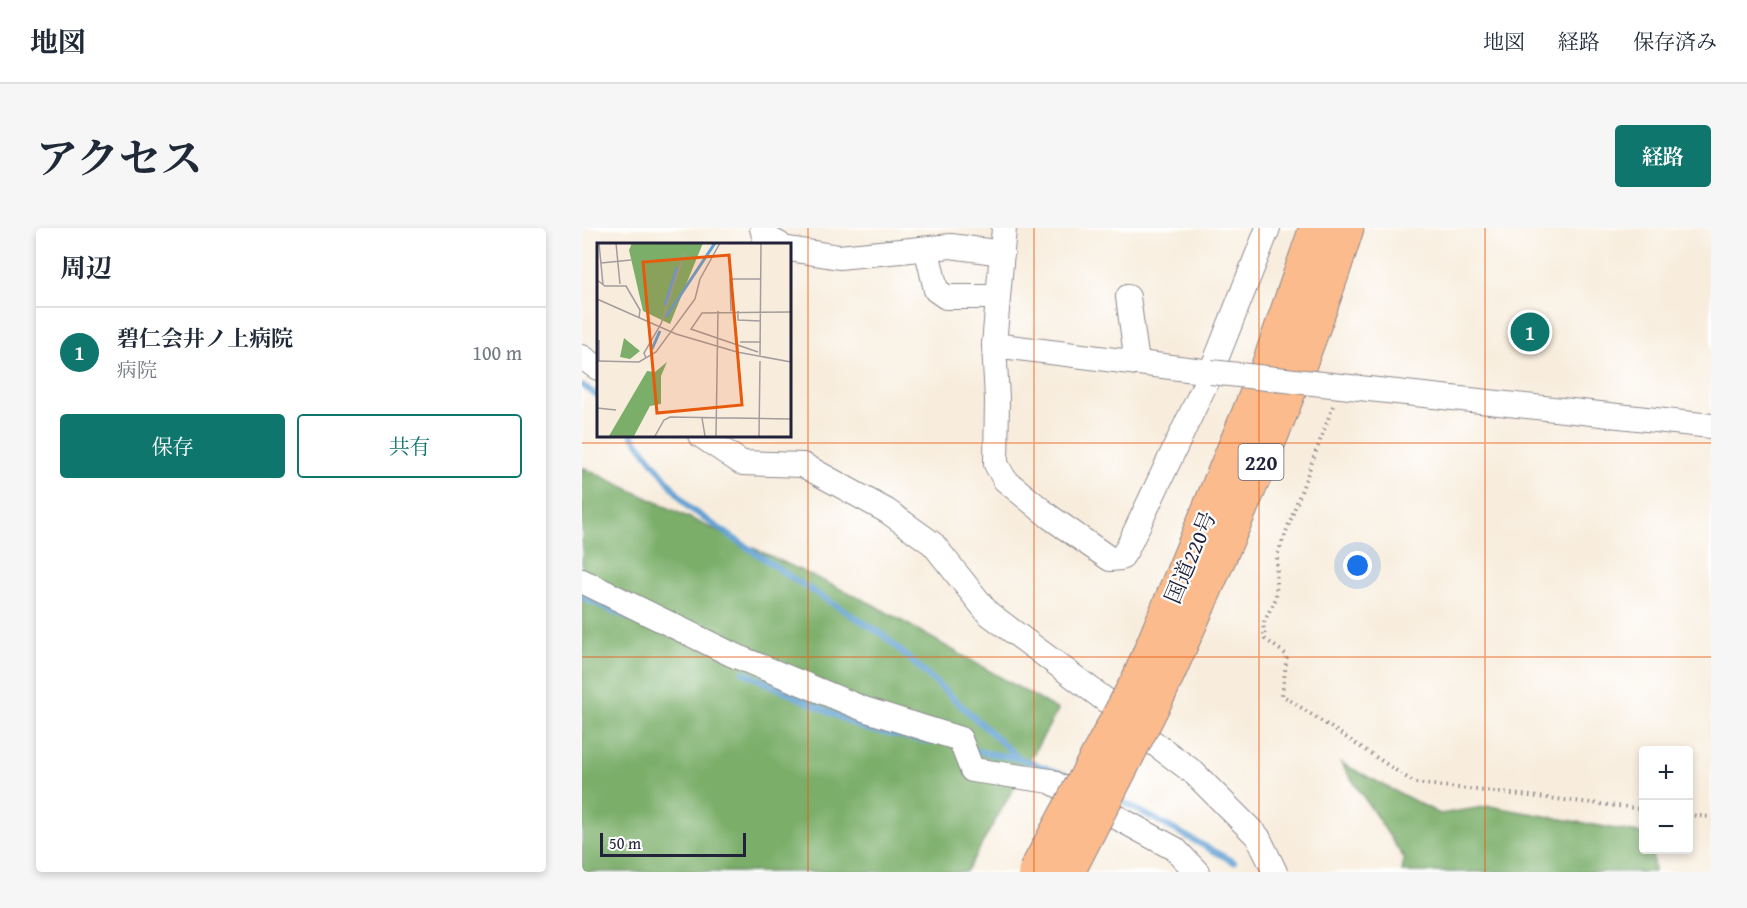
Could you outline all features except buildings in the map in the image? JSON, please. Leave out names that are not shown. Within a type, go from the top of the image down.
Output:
[{"type":"highway","name":"国道220号","points":[[1068,872],[1150,684],[1316,228]]},
{"type":"highway","name":"国道220号","points":[[1035,872],[1150,684],[1253,482],[1297,369],[1347,228]]},
{"type":"street","points":[[762,228],[764,236],[776,243]]},
{"type":"street","points":[[1004,228],[994,345],[997,399],[996,464],[1005,480],[1050,517],[1110,559],[1121,558],[1127,549],[1210,372],[1268,228]]},
{"type":"street","points":[[790,249],[839,257],[927,251],[951,246],[1002,252]]},
{"type":"street","points":[[927,251],[936,290],[946,297],[998,297]]},
{"type":"street","points":[[1128,297],[1137,363]]},
{"type":"street","points":[[994,345],[1210,372],[1711,426]]},
{"type":"street","points":[[582,357],[597,367]]},
{"type":"street","points":[[702,436],[742,463],[803,465],[887,511],[933,544],[988,613],[1108,702],[1139,732],[1193,772],[1258,837],[1275,872]]},
{"type":"street","points":[[582,580],[733,655],[864,709],[960,739],[972,770],[1050,781],[1175,849],[1197,872]]},
{"type":"path","points":[[1341,386],[1277,556],[1276,598],[1263,624],[1265,639],[1287,655],[1282,695],[1415,783],[1639,808]]},
{"type":"path","points":[[1693,815],[1711,817]]},
{"type":"green space","points":[[582,467],[872,604],[1058,710],[966,872],[582,872]]},
{"type":"green space","points":[[1341,763],[1440,814],[1490,806],[1639,833],[1639,854],[1652,854],[1654,872],[1402,872],[1404,858]]},
{"type":"waterway","points":[[582,385],[597,395]]},
{"type":"waterway","points":[[633,436],[688,507],[795,580],[882,634],[1020,759]]},
{"type":"waterway","points":[[582,597],[636,621]]},
{"type":"waterway","points":[[743,672],[865,729],[932,742]]},
{"type":"waterway","points":[[971,750],[1021,759],[1074,778]]},
{"type":"waterway","points":[[1116,798],[1234,862]]},
{"type":"place","name":"碧仁会井ノ上病院","points":[[1530,332]]}]
